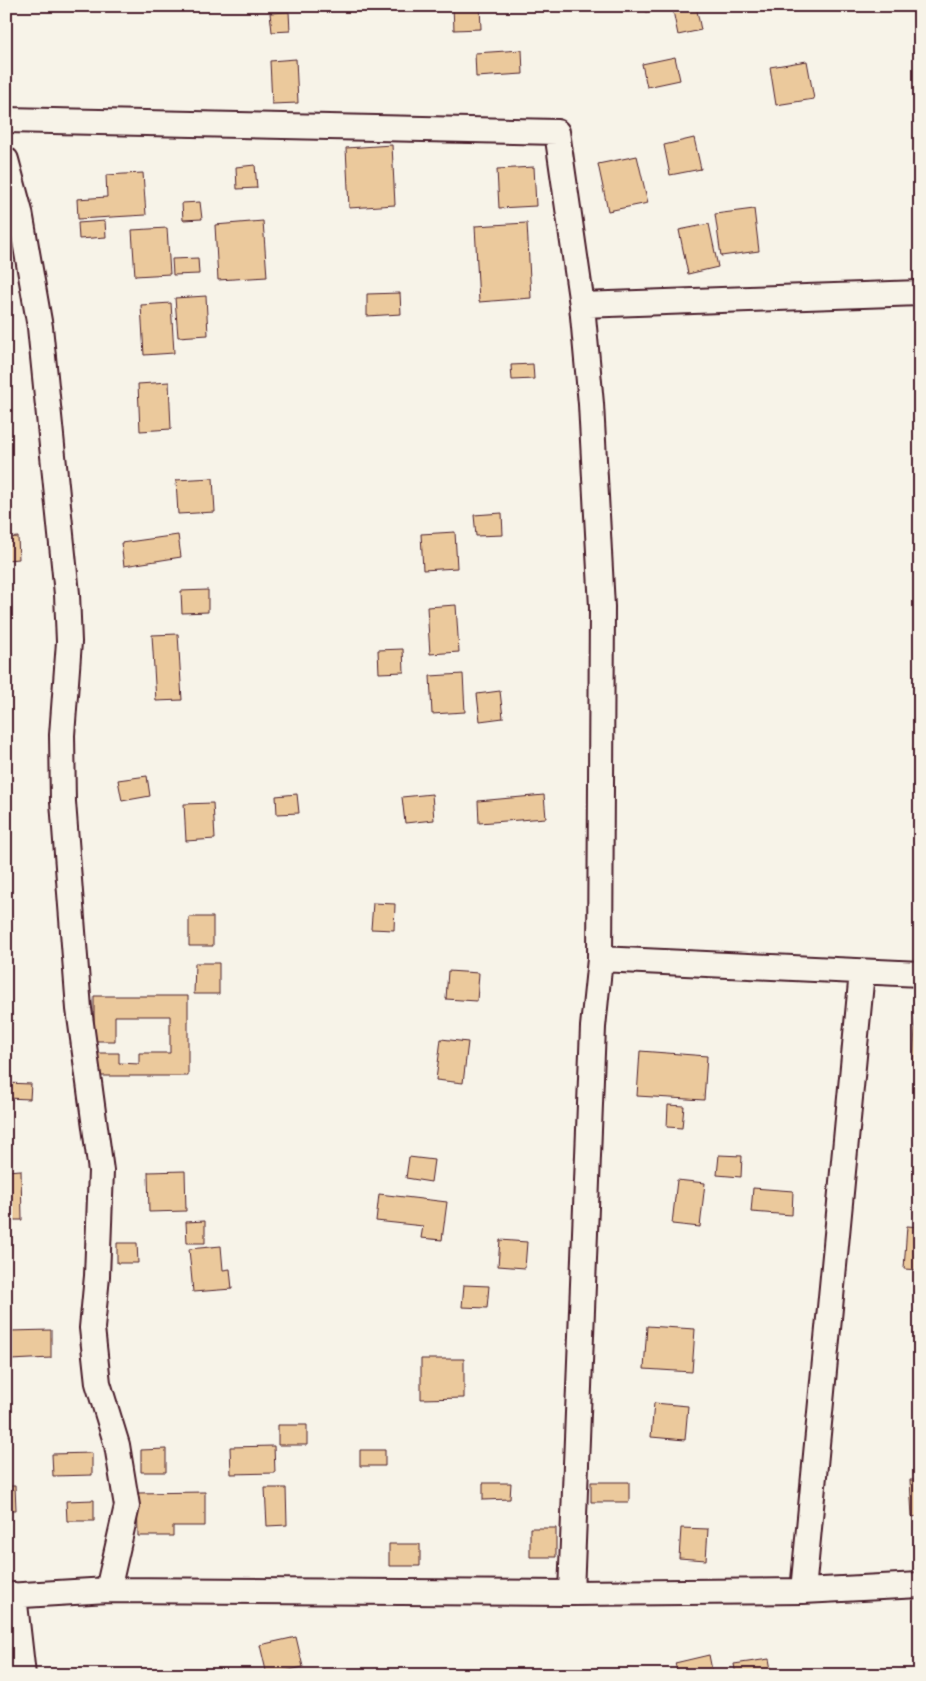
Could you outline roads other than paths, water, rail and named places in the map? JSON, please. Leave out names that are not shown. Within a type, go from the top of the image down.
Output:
[{"type":"street","points":[[6,120],[557,132],[582,305],[602,607],[600,959],[593,1027],[571,1593]]},
{"type":"street","points":[[6,160],[13,212],[40,327],[67,594],[69,642],[62,736],[63,802],[79,1009],[101,1171],[97,1276],[92,1328],[98,1383],[117,1445],[127,1506],[108,1590]]},
{"type":"street","points":[[582,305],[920,294]]},
{"type":"street","points":[[600,959],[920,974]]},
{"type":"street","points":[[803,1591],[862,972]]},
{"type":"street","points":[[23,1675],[10,1596],[108,1590],[571,1593],[803,1591],[920,1585]]}]
